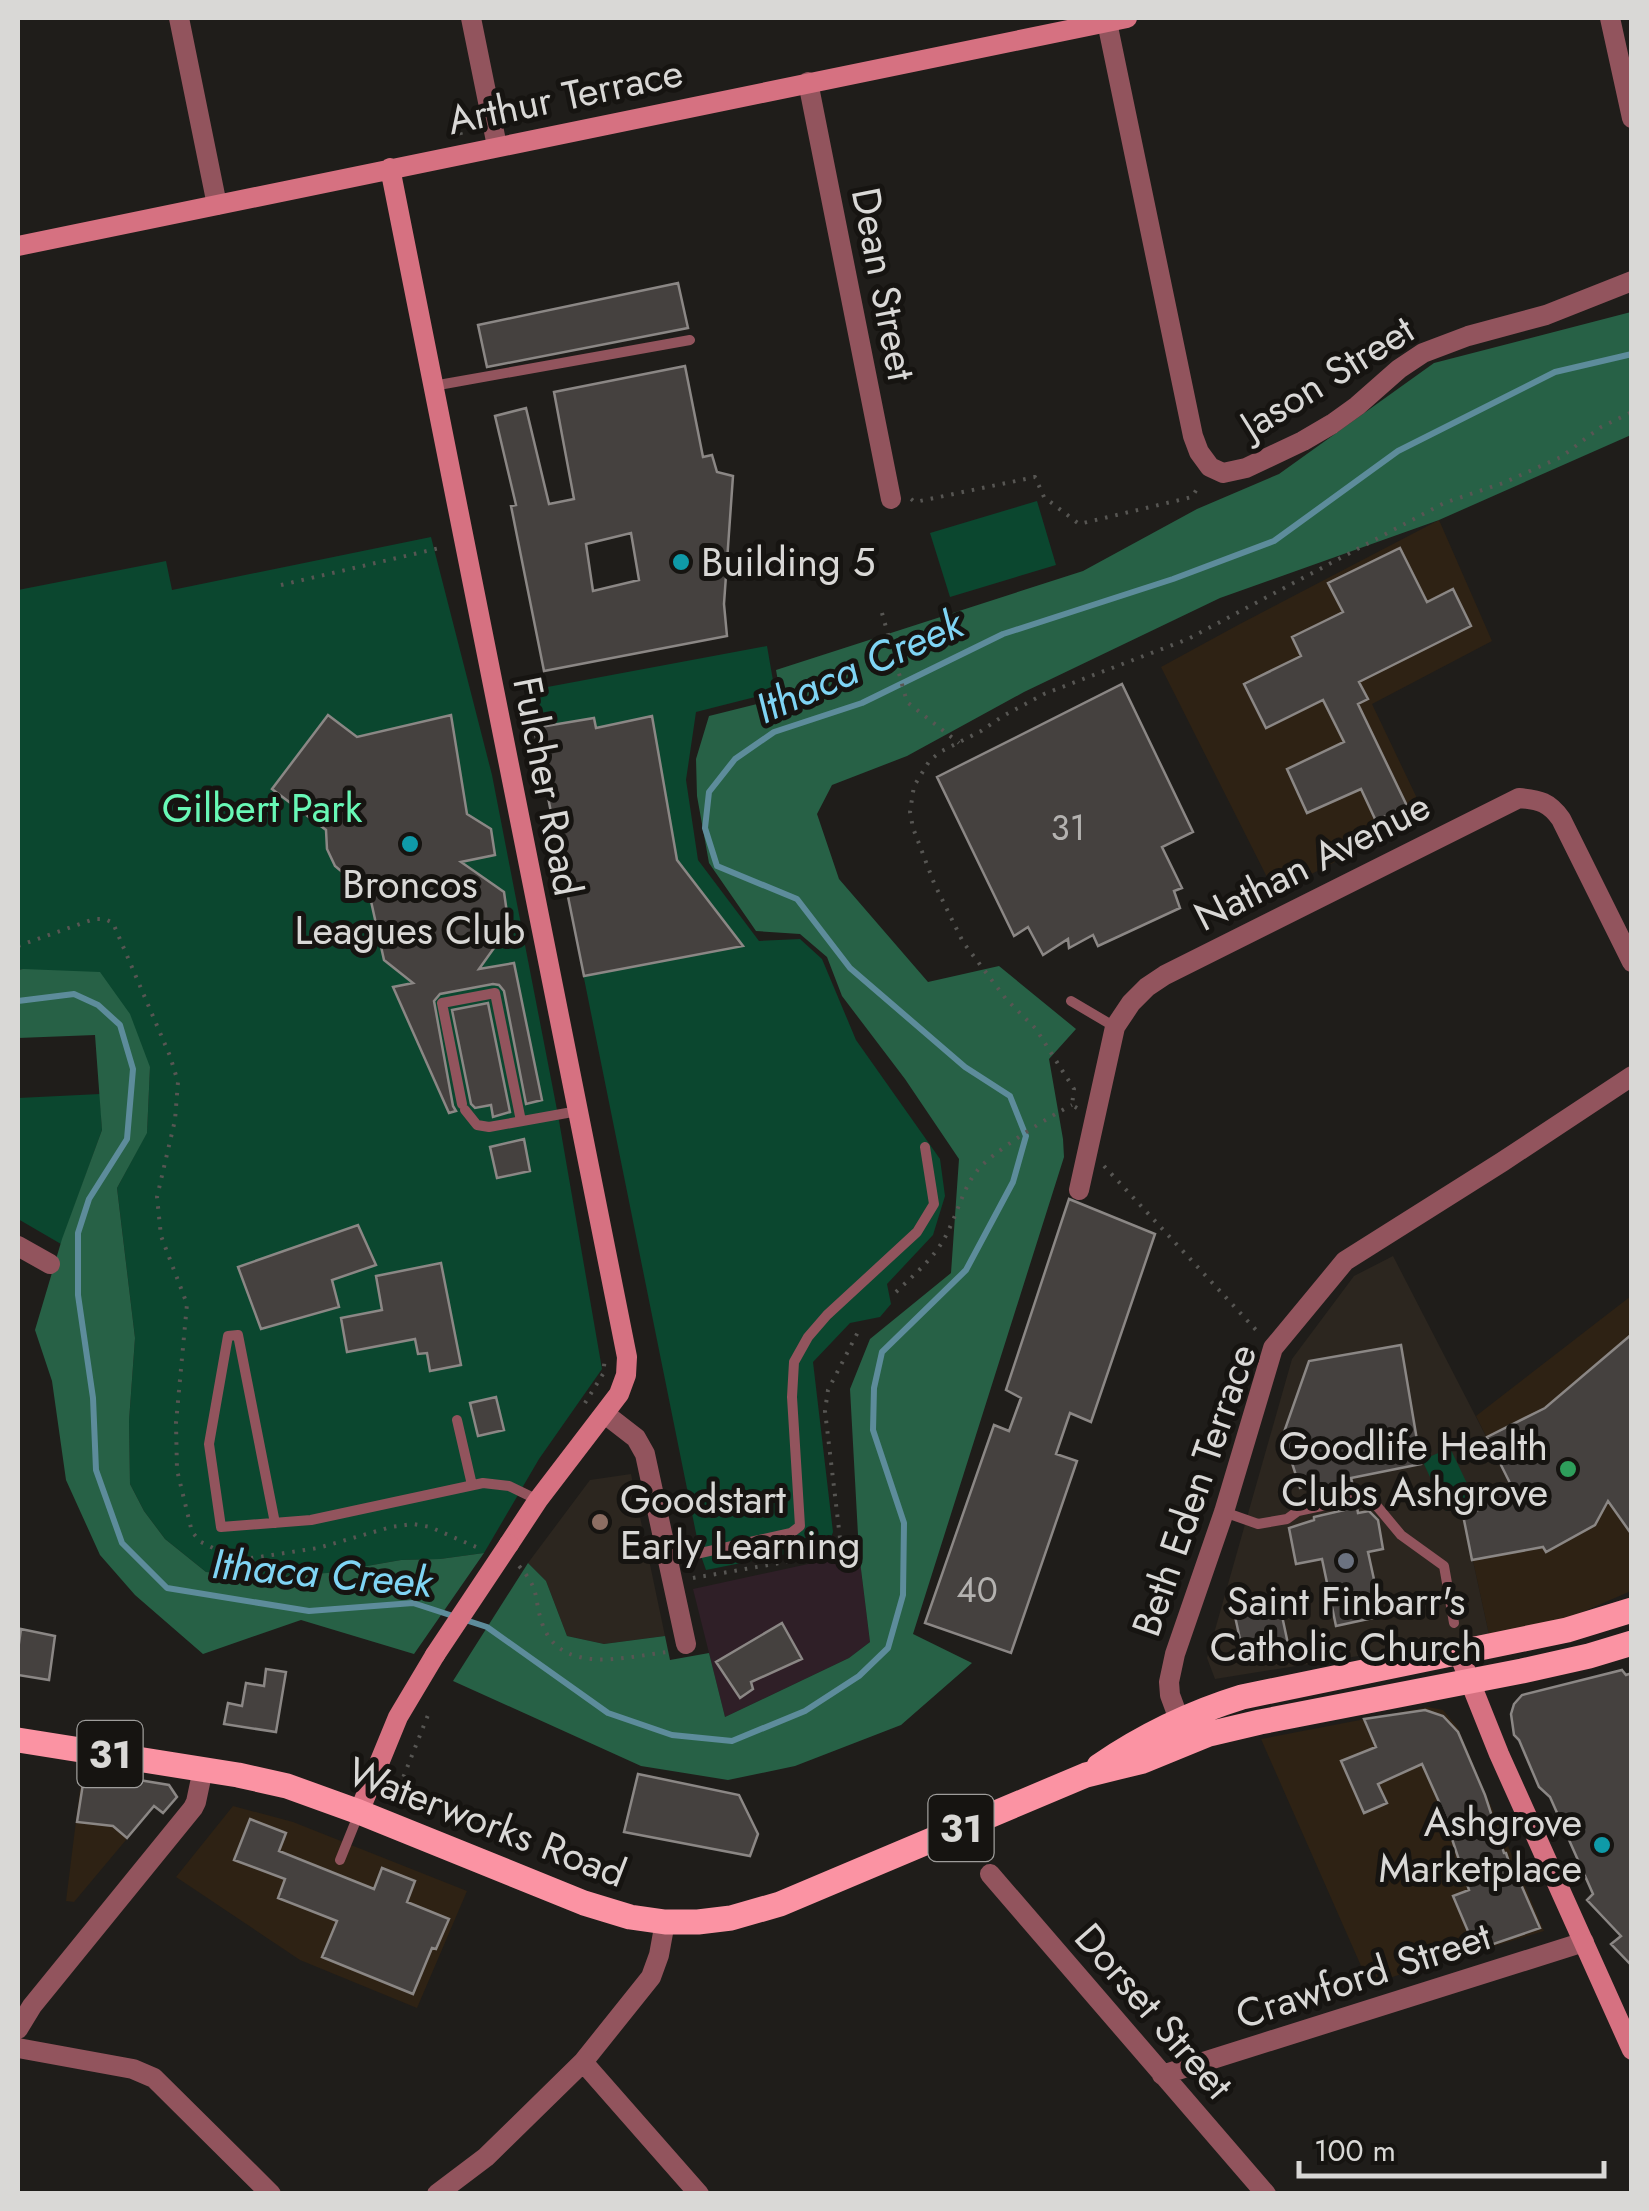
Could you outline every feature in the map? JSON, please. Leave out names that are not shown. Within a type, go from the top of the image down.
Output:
[{"type":"main road","name":"Waterworks Road","points":[[1184,1731],[1222,1703],[1273,1689],[1458,1654],[1567,1630],[1632,1610]]},
{"type":"main road","name":"Waterworks Road","points":[[18,1740],[288,1786],[600,1909],[630,1918],[698,1922],[731,1918],[780,1904],[1086,1774],[1135,1741],[1184,1731],[1234,1727],[1469,1682],[1632,1643]]},
{"type":"street","points":[[179,18],[217,205]]},
{"type":"street","points":[[471,18],[497,146]]},
{"type":"street","points":[[1610,18],[1632,118]]},
{"type":"street","name":"Arthur Terrace","points":[[18,246],[808,82],[1063,24],[1117,20]]},
{"type":"street","name":"Jason Street","points":[[1117,20],[1193,436],[1198,452],[1210,467],[1223,473],[1236,472],[1302,441],[1357,406],[1399,369],[1423,354],[1632,282]]},
{"type":"street","name":"Dean Street","points":[[808,82],[891,499]]},
{"type":"street","name":"Fulcher Road","points":[[359,1812],[398,1717],[435,1655],[538,1500],[605,1414],[626,1375],[626,1357],[578,1111],[390,168]]},
{"type":"street","name":"Nathan Avenue","points":[[1079,1190],[1116,1027],[1147,986],[1519,798],[1553,807],[1632,962]]},
{"type":"street","name":"Beth Eden Terrace","points":[[1184,1731],[1170,1694],[1171,1671],[1274,1348],[1344,1261],[1632,1076]]},
{"type":"street","points":[[18,1246],[50,1264]]},
{"type":"street","points":[[605,1414],[629,1431],[648,1462],[686,1644]]},
{"type":"street","points":[[1458,1654],[1632,2050]]},
{"type":"street","points":[[18,2029],[32,2006],[193,1808],[203,1769]]},
{"type":"street","name":"Dorset Street","points":[[990,1874],[1266,2194]]},
{"type":"street","points":[[437,2194],[486,2157],[584,2062],[651,1978],[665,1922]]},
{"type":"street","name":"Crawford Street","points":[[1162,2075],[1584,1942]]},
{"type":"street","points":[[18,2048],[133,2069],[154,2078],[271,2194]]},
{"type":"street","points":[[584,2062],[699,2194]]},
{"type":"lane","points":[[432,386],[690,340]]},
{"type":"lane","points":[[522,1120],[495,993],[442,1003],[464,1107],[474,1123],[483,1127],[578,1111]]},
{"type":"lane","points":[[1070,1002],[1116,1027]]},
{"type":"lane","points":[[669,1560],[791,1532],[800,1526],[792,1397],[794,1362],[827,1315],[918,1232],[934,1204],[925,1148]]},
{"type":"lane","points":[[275,1523],[238,1335],[228,1336],[209,1444],[221,1527],[275,1523],[311,1520],[495,1483],[538,1500]]},
{"type":"lane","points":[[457,1420],[472,1485]]},
{"type":"lane","points":[[1224,1512],[1258,1524],[1287,1519],[1298,1511],[1364,1497],[1371,1499],[1401,1535],[1444,1566],[1454,1622]]},
{"type":"lane","points":[[340,1860],[359,1812]]},
{"type":"path","points":[[461,135],[460,131],[472,121]]},
{"type":"path","points":[[896,1292],[928,1263],[949,1231],[975,1172],[1072,1104],[1074,1089],[1036,1030],[1006,999],[963,942],[934,883],[910,812],[914,786],[930,760],[1044,694],[1188,639],[1444,503],[1562,457],[1600,427],[1632,412]]},
{"type":"path","points":[[891,499],[908,497],[915,502],[1034,477],[1044,497],[1079,524],[1192,497],[1210,467]]},
{"type":"path","points":[[282,585],[464,542]]},
{"type":"path","points":[[882,613],[907,702],[959,744]]},
{"type":"path","points":[[18,946],[94,919],[112,923],[178,1082],[178,1101],[158,1197],[161,1236],[188,1304],[176,1424],[176,1470],[192,1532],[217,1550],[252,1558],[318,1548],[413,1524],[430,1527],[483,1550]]},
{"type":"path","points":[[1087,1148],[1258,1331]]},
{"type":"path","points":[[585,1402],[603,1374],[605,1358]]},
{"type":"path","points":[[519,1566],[536,1590],[548,1636],[557,1647],[572,1655],[604,1660],[670,1652],[686,1644]]},
{"type":"path","points":[[403,1796],[399,1788],[428,1715]]},
{"type":"path","points":[[1470,1882],[1521,1867]]},
{"type":"shaded area","points":[[1439,520],[1492,641],[1372,704],[1425,815],[1275,893],[1161,667]]},
{"type":"shaded area","points":[[1393,1256],[1511,1485],[1484,1508],[1463,1515],[1489,1635],[1215,1679],[1207,1658],[1292,1359],[1354,1276]]},
{"type":"shaded area","points":[[1631,1296],[1631,1591],[1571,1617],[1489,1635],[1463,1515],[1484,1508],[1510,1485],[1476,1416]]},
{"type":"shaded area","name":"Goodstart Early Learning","points":[[631,1474],[665,1636],[604,1644],[567,1636],[546,1581],[528,1563],[590,1480]]},
{"type":"shaded area","points":[[859,1553],[870,1642],[849,1658],[725,1717],[693,1589]]},
{"type":"shaded area","points":[[1428,1707],[1443,1710],[1458,1728],[1544,1931],[1369,1984],[1261,1739]]},
{"type":"shaded area","points":[[81,1781],[160,1792],[162,1797],[74,1902],[66,1901]]},
{"type":"shaded area","points":[[233,1806],[293,1822],[467,1891],[417,2008],[300,1960],[176,1877]]},
{"type":"green space","points":[[1631,312],[1631,435],[1439,520],[1220,598],[1024,692],[907,756],[832,785],[817,814],[839,879],[928,982],[999,966],[1076,1029],[1049,1059],[1064,1157],[913,1634],[972,1663],[901,1725],[795,1766],[728,1780],[641,1766],[453,1681],[528,1563],[546,1581],[567,1636],[604,1644],[665,1636],[670,1660],[709,1653],[725,1717],[849,1658],[870,1642],[859,1553],[850,1389],[870,1339],[951,1273],[959,1159],[842,996],[827,957],[800,934],[756,931],[709,863],[697,796],[696,759],[709,716],[781,698],[776,670],[1083,571],[1197,509],[1279,474],[1434,363]]},
{"type":"green space","points":[[1037,501],[1056,565],[950,597],[930,533]]},
{"type":"green space","name":"Gilbert Park","points":[[431,537],[492,775],[602,1369],[539,1459],[484,1553],[401,1560],[327,1573],[262,1577],[206,1572],[165,1539],[130,1484],[129,1421],[135,1338],[117,1188],[147,1132],[150,1067],[23,969],[18,970],[18,590],[166,561],[172,590]]},
{"type":"green space","points":[[767,646],[775,692],[696,712],[686,780],[698,860],[759,941],[800,939],[822,959],[856,1040],[940,1159],[945,1196],[933,1235],[887,1284],[891,1304],[880,1317],[850,1323],[813,1362],[833,1532],[829,1543],[706,1570],[526,691]]},
{"type":"green space","points":[[18,970],[100,972],[130,1014],[150,1067],[147,1133],[117,1188],[135,1338],[129,1421],[130,1484],[144,1511],[165,1539],[206,1572],[262,1577],[327,1573],[401,1560],[484,1553],[414,1654],[301,1620],[203,1654],[135,1595],[100,1555],[66,1480],[52,1381],[35,1330],[62,1239],[102,1130],[95,1035],[18,1038]]},
{"type":"green space","points":[[100,1094],[102,1130],[61,1244],[18,1219],[18,1098]]},
{"type":"green space","points":[[1450,1448],[1474,1498],[1446,1511],[1422,1460]]},
{"type":"building","points":[[678,283],[688,328],[487,367],[478,325]]},
{"type":"building","name":"Building 5","points":[[685,366],[703,457],[712,455],[717,472],[733,476],[724,604],[727,636],[544,671],[511,506],[516,505],[495,416],[526,408],[549,504],[574,499],[554,392]],"holes":[[[631,533],[639,580],[593,591],[586,544]]]},
{"type":"building","points":[[1400,548],[1427,602],[1453,589],[1471,626],[1359,682],[1368,699],[1358,704],[1407,806],[1376,821],[1361,789],[1307,813],[1287,769],[1344,742],[1323,700],[1266,728],[1244,684],[1301,656],[1292,637],[1343,612],[1328,583]]},
{"type":"building","points":[[1122,684],[1193,832],[1162,847],[1182,888],[1174,891],[1180,908],[1098,946],[1093,935],[1069,948],[1068,939],[1043,955],[1028,927],[1014,936],[937,777]]},
{"type":"building","name":"Broncos Leagues Club","points":[[328,715],[357,737],[451,715],[467,814],[491,829],[495,855],[461,862],[504,892],[509,927],[479,969],[514,963],[542,1100],[526,1104],[504,991],[493,984],[440,994],[434,1001],[456,1111],[449,1113],[393,987],[413,983],[384,960],[367,883],[348,877],[335,866],[327,849],[326,830],[272,789]]},
{"type":"building","points":[[652,716],[677,860],[743,946],[584,976],[534,728],[594,718],[596,728]]},
{"type":"building","points":[[488,1003],[510,1112],[493,1117],[491,1105],[475,1108],[471,1104],[452,1010]]},
{"type":"building","points":[[524,1139],[530,1171],[497,1178],[490,1147]]},
{"type":"building","points":[[1069,1199],[1155,1234],[1091,1422],[1070,1413],[1056,1454],[1077,1461],[1011,1653],[925,1623],[994,1425],[1009,1431],[1021,1398],[1006,1390]]},
{"type":"building","points":[[358,1225],[376,1265],[332,1280],[339,1307],[261,1329],[238,1267]]},
{"type":"building","points":[[441,1263],[461,1365],[430,1371],[427,1353],[418,1354],[415,1339],[347,1352],[341,1318],[382,1310],[376,1276]]},
{"type":"building","points":[[1632,1334],[1632,1535],[1608,1501],[1595,1525],[1546,1552],[1543,1547],[1472,1560],[1463,1515],[1484,1508],[1478,1492],[1511,1485],[1487,1437],[1545,1408]]},
{"type":"building","points":[[1401,1345],[1421,1464],[1351,1478],[1354,1490],[1310,1499],[1308,1487],[1300,1488],[1283,1435],[1309,1361]]},
{"type":"building","points":[[496,1397],[504,1430],[478,1436],[470,1403]]},
{"type":"building","name":"Saint Finbarr's Catholic Church","points":[[1357,1507],[1358,1513],[1369,1511],[1378,1520],[1383,1549],[1368,1552],[1382,1616],[1336,1626],[1322,1559],[1296,1564],[1289,1528],[1314,1517]]},
{"type":"building","points":[[1278,1597],[1288,1644],[1243,1653],[1233,1607]]},
{"type":"building","points":[[782,1623],[802,1659],[751,1682],[753,1689],[740,1698],[716,1662]]},
{"type":"building","points":[[21,1629],[55,1636],[49,1680],[18,1675]]},
{"type":"building","points":[[266,1669],[286,1672],[276,1732],[224,1724],[228,1703],[242,1706],[246,1683],[264,1686]]},
{"type":"building","name":"Ashgrove Marketplace","points":[[1622,1670],[1626,1675],[1632,1673],[1632,1966],[1611,1944],[1621,1936],[1587,1900],[1593,1894],[1550,1797],[1539,1787],[1514,1735],[1511,1714],[1522,1695]]},
{"type":"building","points":[[1425,1710],[1443,1716],[1458,1732],[1504,1853],[1540,1928],[1476,1950],[1453,1896],[1469,1890],[1453,1833],[1422,1764],[1378,1784],[1387,1803],[1364,1813],[1341,1761],[1376,1747],[1364,1719]]},
{"type":"building","points":[[85,1771],[169,1785],[177,1797],[163,1813],[154,1806],[127,1838],[113,1826],[77,1822]]},
{"type":"building","points":[[638,1774],[739,1795],[758,1834],[750,1856],[624,1832]]},
{"type":"building","points":[[250,1819],[286,1833],[279,1851],[374,1889],[382,1868],[415,1881],[407,1902],[449,1919],[413,1994],[322,1957],[337,1921],[278,1898],[285,1879],[234,1860]]},
{"type":"waterway","name":"Ithaca Creek","points":[[18,1001],[74,994],[98,1005],[120,1025],[133,1069],[127,1139],[89,1199],[78,1233],[78,1295],[93,1398],[96,1470],[122,1543],[167,1588],[309,1611],[413,1603],[487,1627],[608,1713],[672,1735],[732,1741],[805,1711],[859,1676],[888,1648],[903,1595],[904,1523],[873,1430],[874,1388],[882,1352],[966,1270],[1013,1182],[1026,1136],[1010,1096],[965,1067],[850,968],[797,899],[717,866],[705,828],[709,792],[735,759],[774,732],[862,703],[1003,634],[1173,579],[1274,541],[1398,451],[1555,372],[1632,354]]},
{"type":"place","name":"Building 5","points":[[681,562]]},
{"type":"place","name":"Broncos Leagues Club","points":[[410,844]]},
{"type":"place","name":"Goodlife Health Clubs Ashgrove","points":[[1568,1469]]},
{"type":"place","name":"Goodstart Early Learning","points":[[600,1522]]},
{"type":"place","name":"Saint Finbarr's Catholic Church","points":[[1346,1561]]},
{"type":"place","name":"Ashgrove Marketplace","points":[[1602,1845]]}]
